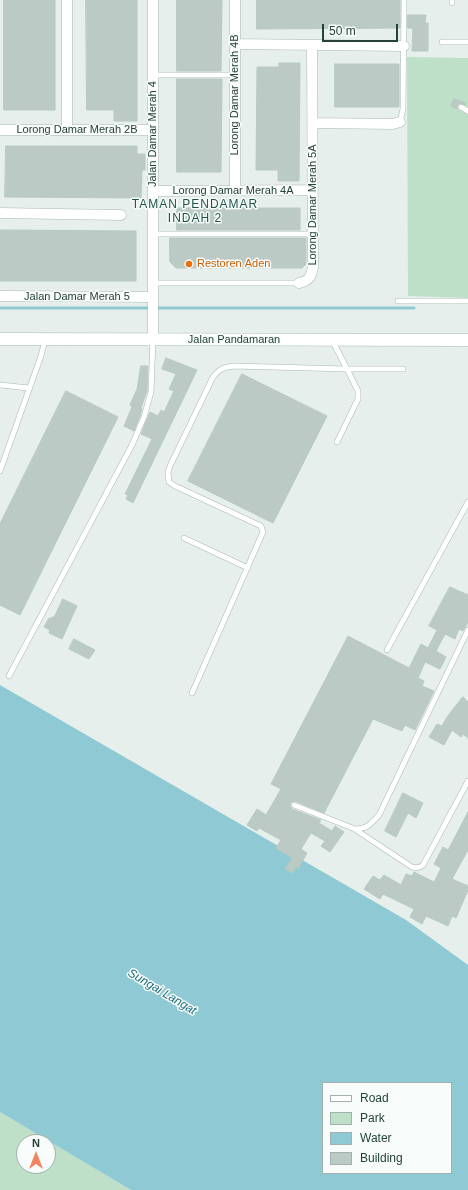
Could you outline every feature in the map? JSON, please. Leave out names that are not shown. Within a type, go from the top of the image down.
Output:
[{"type":"main road","name":"Jalan Pandamaran","points":[[0,339],[468,340]]},
{"type":"street","points":[[67,0],[67,130]]},
{"type":"street","name":"Jalan Damar Merah 4","points":[[153,0],[153,339]]},
{"type":"street","name":"Lorong Damar Merah 4B","points":[[235,0],[235,190]]},
{"type":"street","points":[[235,44],[404,46]]},
{"type":"street","name":"Lorong Damar Merah 5A","points":[[299,283],[307,281],[312,276],[313,267],[312,45]]},
{"type":"street","points":[[313,123],[393,124],[400,122]]},
{"type":"street","name":"Lorong Damar Merah 2B","points":[[0,130],[153,130]]},
{"type":"street","name":"Lorong Damar Merah 4A","points":[[153,191],[312,190]]},
{"type":"street","points":[[0,213],[121,215]]},
{"type":"street","name":"Jalan Damar Merah 5","points":[[0,296],[153,305]]},
{"type":"lane","points":[[400,122],[403,109],[404,0]]},
{"type":"lane","points":[[442,42],[468,42]]},
{"type":"lane","points":[[153,75],[235,75]]},
{"type":"lane","points":[[461,107],[468,111]]},
{"type":"lane","points":[[153,234],[312,234]]},
{"type":"lane","name":"Lorong Damar Merah 5A","points":[[153,283],[299,283]]},
{"type":"lane","points":[[398,301],[468,301]]},
{"type":"lane","points":[[0,471],[41,356],[45,339]]},
{"type":"lane","points":[[9,676],[132,445],[144,417],[151,392],[153,339]]},
{"type":"lane","points":[[332,340],[358,392],[358,399],[337,442]]},
{"type":"lane","points":[[192,693],[263,532],[261,526],[169,482],[168,478],[170,466],[213,377],[218,370],[224,367],[234,366],[403,369]]},
{"type":"lane","points":[[0,385],[29,388]]},
{"type":"lane","points":[[387,650],[468,502]]},
{"type":"lane","points":[[184,538],[248,568]]},
{"type":"lane","points":[[355,830],[364,829],[379,816],[468,630]]},
{"type":"lane","points":[[294,804],[355,830],[412,867],[416,868],[423,865],[468,781]]},
{"type":"green space","points":[[407,57],[468,58],[468,298],[408,296]]},
{"type":"green space","points":[[0,1112],[37,1134],[16,1134],[16,1174],[56,1174],[56,1145],[131,1190],[0,1190]]},
{"type":"water","name":"Sungai Langat","points":[[0,685],[406,920],[468,965],[468,1190],[131,1190],[56,1145],[56,1134],[37,1134],[0,1112]]},
{"type":"building","points":[[4,0],[55,0],[55,110],[4,110]]},
{"type":"building","points":[[86,0],[137,0],[137,121],[114,121],[114,110],[87,110]]},
{"type":"building","points":[[177,0],[222,0],[221,71],[177,71]]},
{"type":"building","points":[[257,0],[400,0],[400,28],[257,29]]},
{"type":"building","points":[[408,15],[426,15],[425,23],[428,23],[428,51],[412,51],[413,28],[408,28]]},
{"type":"building","points":[[279,63],[300,63],[299,181],[278,181],[278,170],[256,170],[257,67],[279,67]]},
{"type":"building","points":[[335,64],[399,64],[399,107],[335,107]]},
{"type":"building","points":[[177,79],[222,79],[221,172],[177,172]]},
{"type":"building","points":[[454,99],[466,103],[465,105],[459,103],[457,105],[457,109],[451,106]]},
{"type":"building","points":[[6,146],[137,146],[137,154],[145,154],[145,170],[142,170],[141,198],[5,197]]},
{"type":"building","points":[[177,208],[300,208],[300,230],[177,230]]},
{"type":"building","points":[[0,230],[136,231],[136,281],[0,281]]},
{"type":"building","points":[[170,238],[306,238],[306,264],[302,268],[176,268],[170,262]]},
{"type":"building","points":[[166,358],[197,370],[133,503],[126,499],[128,495],[125,494],[152,439],[141,434],[150,412],[158,416],[161,410],[164,412],[174,391],[169,389],[176,374],[162,369]]},
{"type":"building","points":[[141,366],[148,366],[147,391],[134,431],[124,426],[132,407],[130,405],[137,389]]},
{"type":"building","points":[[242,374],[327,416],[273,523],[188,481]]},
{"type":"building","points":[[66,391],[118,417],[20,615],[0,605],[0,524]]},
{"type":"building","points":[[450,587],[468,595],[468,622],[463,631],[459,629],[455,639],[445,634],[436,651],[446,657],[440,669],[425,662],[418,678],[424,681],[422,686],[434,691],[415,730],[405,725],[402,731],[373,719],[324,813],[295,801],[291,802],[290,806],[292,809],[321,820],[319,823],[332,831],[335,826],[344,832],[330,852],[321,846],[325,841],[311,833],[301,849],[307,853],[298,869],[296,867],[293,873],[285,869],[292,858],[276,848],[281,840],[259,828],[257,831],[247,825],[257,809],[266,815],[281,789],[271,784],[348,636],[409,668],[421,644],[428,648],[437,630],[429,626]]},
{"type":"building","points":[[63,599],[77,606],[62,639],[49,633],[50,630],[44,627],[49,618],[51,619],[54,617]]},
{"type":"building","points":[[74,639],[95,650],[89,659],[69,649]]},
{"type":"building","points":[[463,697],[468,702],[468,738],[463,734],[461,737],[452,730],[444,745],[429,737],[437,724],[442,726],[447,717]]},
{"type":"building","points":[[403,793],[423,803],[416,818],[408,813],[396,837],[385,831]]},
{"type":"building","points":[[468,812],[468,850],[452,879],[468,886],[468,890],[456,918],[452,916],[448,926],[426,916],[422,924],[410,917],[414,909],[383,894],[380,899],[364,889],[373,876],[380,880],[384,875],[401,885],[406,874],[412,876],[414,872],[434,882],[441,868],[434,864],[443,847],[448,850]]},
{"type":"waterway","points":[[0,308],[414,308]]},
{"type":"place","name":"Restoren Aden","points":[[189,264]]},
{"type":"district","name":"TAMAN PENDAMAR INDAH 2","points":[[195,212]]}]
